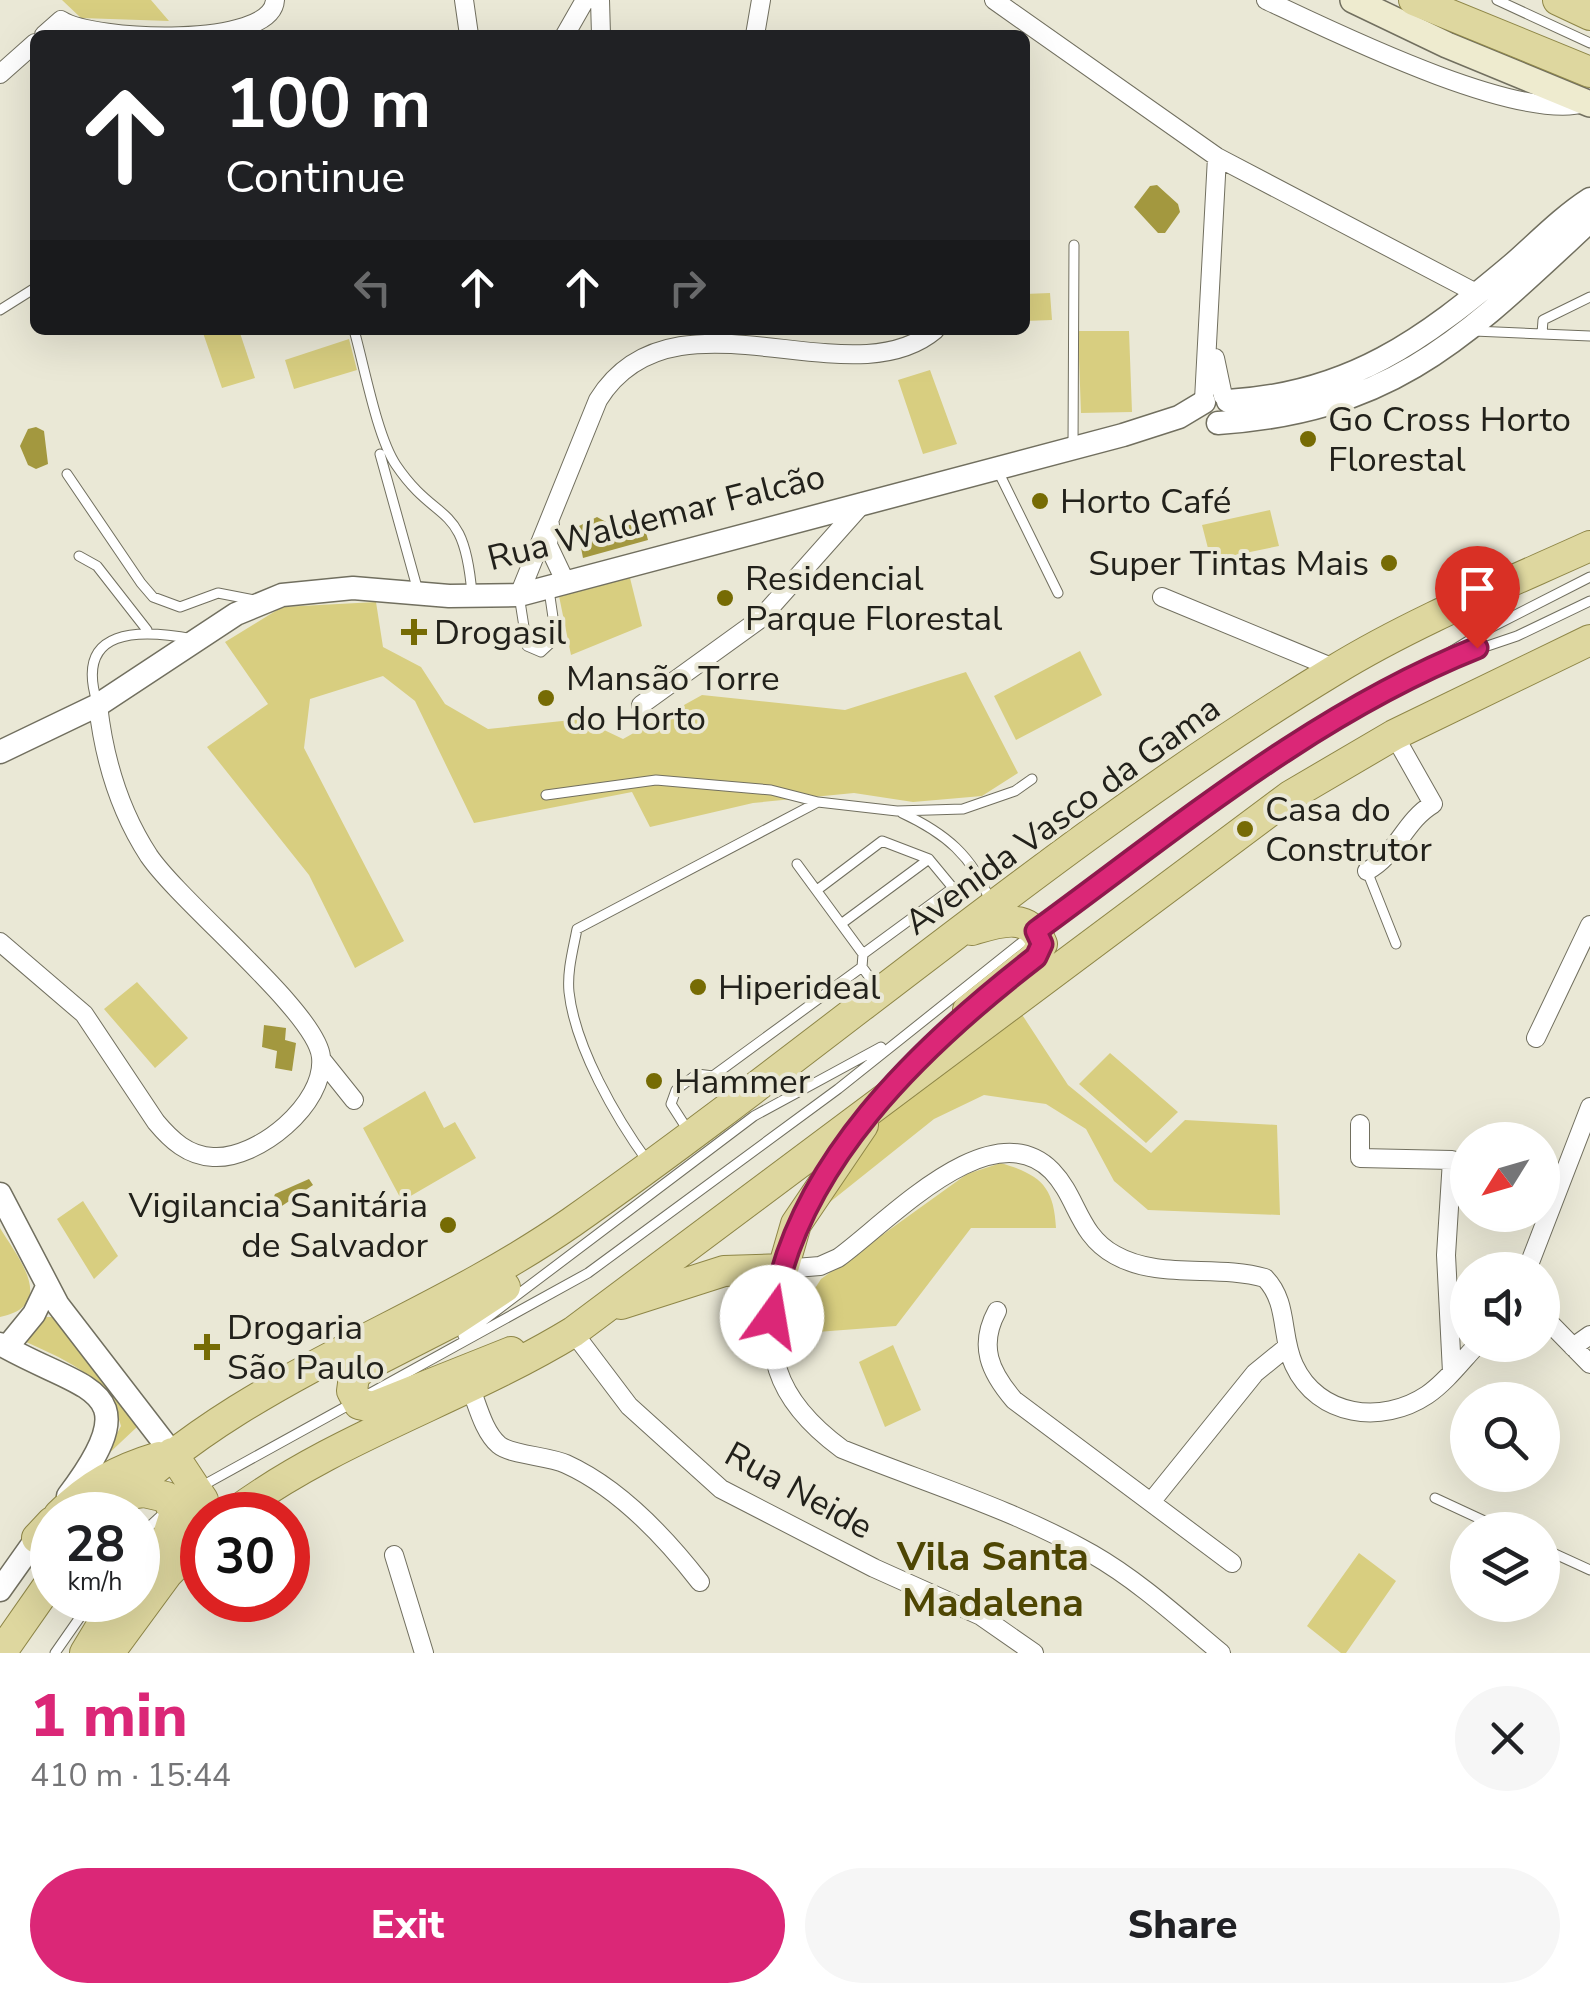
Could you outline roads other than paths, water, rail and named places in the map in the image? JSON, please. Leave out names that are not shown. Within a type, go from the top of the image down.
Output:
[{"type":"main road","points":[[1354,0],[1447,45],[1589,93]]},
{"type":"main road","points":[[1414,0],[1589,93]]},
{"type":"main road","points":[[1558,0],[1590,15]]},
{"type":"main road","name":"Avenida Vasco da Gama","points":[[128,1492],[172,1453],[251,1398],[470,1288],[571,1222],[993,908],[1336,669],[1590,546]]},
{"type":"main road","points":[[268,1492],[317,1461],[471,1389],[572,1332],[1258,818],[1394,736],[1590,640]]},
{"type":"main road","points":[[604,1309],[724,1271],[783,1269],[796,1224],[888,1093],[974,1004],[1036,957],[1042,944],[1036,931],[1014,920],[959,934]]},
{"type":"main road","points":[[571,1222],[488,1300],[358,1372],[351,1383],[355,1398],[372,1407],[464,1367],[572,1332]]},
{"type":"main road","points":[[83,1492],[118,1470],[172,1453],[180,1509],[160,1537]]},
{"type":"main road","points":[[160,1494],[180,1509]]},
{"type":"main road","points":[[109,1653],[180,1561]]},
{"type":"main road","points":[[1,1653],[30,1611]]},
{"type":"main road","points":[[85,1653],[104,1622]]},
{"type":"street","points":[[237,30],[266,20],[276,0]]},
{"type":"street","points":[[464,0],[468,30]]},
{"type":"street","points":[[568,30],[585,0]]},
{"type":"street","points":[[600,0],[600,30]]},
{"type":"street","points":[[756,30],[761,0]]},
{"type":"street","points":[[994,0],[1217,157],[1478,294]]},
{"type":"street","points":[[1266,0],[1497,95],[1547,106],[1589,93]]},
{"type":"street","points":[[50,30],[61,20],[83,30]]},
{"type":"street","points":[[0,74],[30,47]]},
{"type":"street","points":[[1215,408],[1211,325],[1217,157]]},
{"type":"street","name":"Rua Waldemar Falcão","points":[[0,752],[98,705],[262,602],[332,588],[519,595],[996,466],[1123,436],[1179,416],[1280,396],[1351,376],[1414,344],[1590,200]]},
{"type":"street","name":"Rua Waldemar Falcão","points":[[1215,408],[1302,414],[1359,396],[1426,363],[1472,331],[1590,221]]},
{"type":"street","points":[[519,595],[598,400],[628,366],[678,347],[715,343],[856,353],[898,350],[926,335]]},
{"type":"street","points":[[641,705],[760,620],[864,502]]},
{"type":"street","points":[[550,520],[548,546],[557,585]]},
{"type":"street","points":[[1162,597],[1336,669]]},
{"type":"street","points":[[0,942],[84,1014],[156,1122],[168,1137],[195,1154],[224,1157],[256,1146],[312,1095],[322,1060],[318,1040],[151,859],[116,791],[98,705]]},
{"type":"street","points":[[1367,870],[1382,862],[1410,823],[1433,804],[1394,736]]},
{"type":"street","points":[[1536,1038],[1590,925]]},
{"type":"street","points":[[322,1060],[354,1100]]},
{"type":"street","points":[[1534,1252],[1590,1107]]},
{"type":"street","points":[[1360,1124],[1360,1158],[1452,1160],[1446,1256],[1452,1372]]},
{"type":"street","points":[[1221,1653],[1129,1577],[1094,1554],[1007,1512],[842,1450],[820,1434],[783,1386],[773,1361],[772,1317],[783,1269],[820,1266],[838,1258],[965,1163],[1014,1151],[1042,1162],[1066,1190],[1085,1231],[1118,1258],[1153,1266],[1265,1278],[1281,1303],[1287,1347],[1309,1387],[1345,1411],[1388,1411],[1408,1405],[1425,1396],[1461,1362]]},
{"type":"street","points":[[2,1204],[47,1287],[172,1453]]},
{"type":"street","points":[[47,1287],[34,1314],[3,1346],[82,1382],[106,1410],[109,1424],[102,1448],[71,1492]]},
{"type":"street","points":[[997,1311],[986,1343],[989,1364],[1014,1400],[1232,1563]]},
{"type":"street","name":"Rua Neide","points":[[572,1332],[641,1419],[722,1489],[874,1568],[981,1616],[1034,1653]]},
{"type":"street","points":[[1560,1333],[1590,1364]]},
{"type":"street","points":[[1573,1347],[1590,1335]]},
{"type":"street","points":[[1151,1502],[1255,1372],[1287,1347]]},
{"type":"street","points":[[471,1389],[489,1433],[502,1447],[553,1458],[598,1483],[664,1540],[700,1582]]},
{"type":"street","points":[[0,1590],[30,1549]]},
{"type":"street","points":[[394,1555],[424,1653]]},
{"type":"lane","points":[[1497,0],[1590,43]]},
{"type":"lane","points":[[1073,448],[1074,245]]},
{"type":"lane","points":[[0,310],[30,291]]},
{"type":"lane","points":[[1542,334],[1544,320],[1590,296]]},
{"type":"lane","points":[[1472,331],[1590,336]]},
{"type":"lane","points":[[355,335],[388,450],[410,482],[453,519],[469,556],[473,596]]},
{"type":"lane","points":[[380,454],[418,594]]},
{"type":"lane","points":[[996,466],[1058,593]]},
{"type":"lane","points":[[67,474],[153,597],[180,608],[218,593],[262,602]]},
{"type":"lane","points":[[79,556],[97,566],[147,630]]},
{"type":"lane","points":[[207,1492],[355,1398],[499,1325],[588,1273],[838,1089],[1036,931],[1294,745],[1432,666],[1486,630],[1590,577]]},
{"type":"lane","points":[[519,595],[526,646],[534,652],[548,650],[556,638],[557,585]]},
{"type":"lane","points":[[1432,666],[1517,636],[1590,601]]},
{"type":"lane","points":[[98,705],[90,677],[93,659],[117,638],[147,630],[196,640]]},
{"type":"lane","points":[[546,795],[656,780],[771,790],[818,802],[898,811],[962,809],[1016,791],[1032,779]]},
{"type":"lane","points":[[650,1165],[617,1120],[573,1014],[568,974],[576,929],[818,802]]},
{"type":"lane","points":[[898,811],[942,834],[962,851],[974,866],[993,908]]},
{"type":"lane","points":[[816,890],[882,842],[928,860],[953,888],[863,954]]},
{"type":"lane","points":[[841,924],[928,860]]},
{"type":"lane","points":[[797,864],[863,954],[862,967],[881,992]]},
{"type":"lane","points":[[1367,870],[1396,944]]},
{"type":"lane","points":[[691,1134],[671,1104],[676,1090],[696,1074],[713,1076],[862,967]]},
{"type":"lane","points":[[440,1352],[513,1302],[754,1116],[910,1028]]},
{"type":"lane","points":[[1435,1498],[1465,1512]]},
{"type":"lane","points":[[160,1522],[180,1509]]},
{"type":"lane","points":[[1560,1556],[1590,1570]]},
{"type":"lane","points":[[54,1653],[76,1622]]},
{"type":"place","name":"Go Cross Horto Florestal","points":[[1308,439]]},
{"type":"place","name":"Horto Café","points":[[1040,501]]},
{"type":"place","name":"Super Tintas Mais","points":[[1389,563]]},
{"type":"place","name":"Residencial Parque Florestal","points":[[725,598]]},
{"type":"place","name":"Drogasil","points":[[414,632]]},
{"type":"place","name":"Mansão Torre do Horto","points":[[546,698]]},
{"type":"place","name":"Casa do Construtor","points":[[1245,829]]},
{"type":"place","name":"Hiperideal","points":[[698,987]]},
{"type":"place","name":"Hammer","points":[[654,1081]]},
{"type":"place","name":"Vigilancia Sanitária de Salvador","points":[[448,1225]]},
{"type":"place","name":"Drogaria São Paulo","points":[[207,1347]]},
{"type":"district","name":"Vila Santa Madalena","points":[[993,1579]]}]
